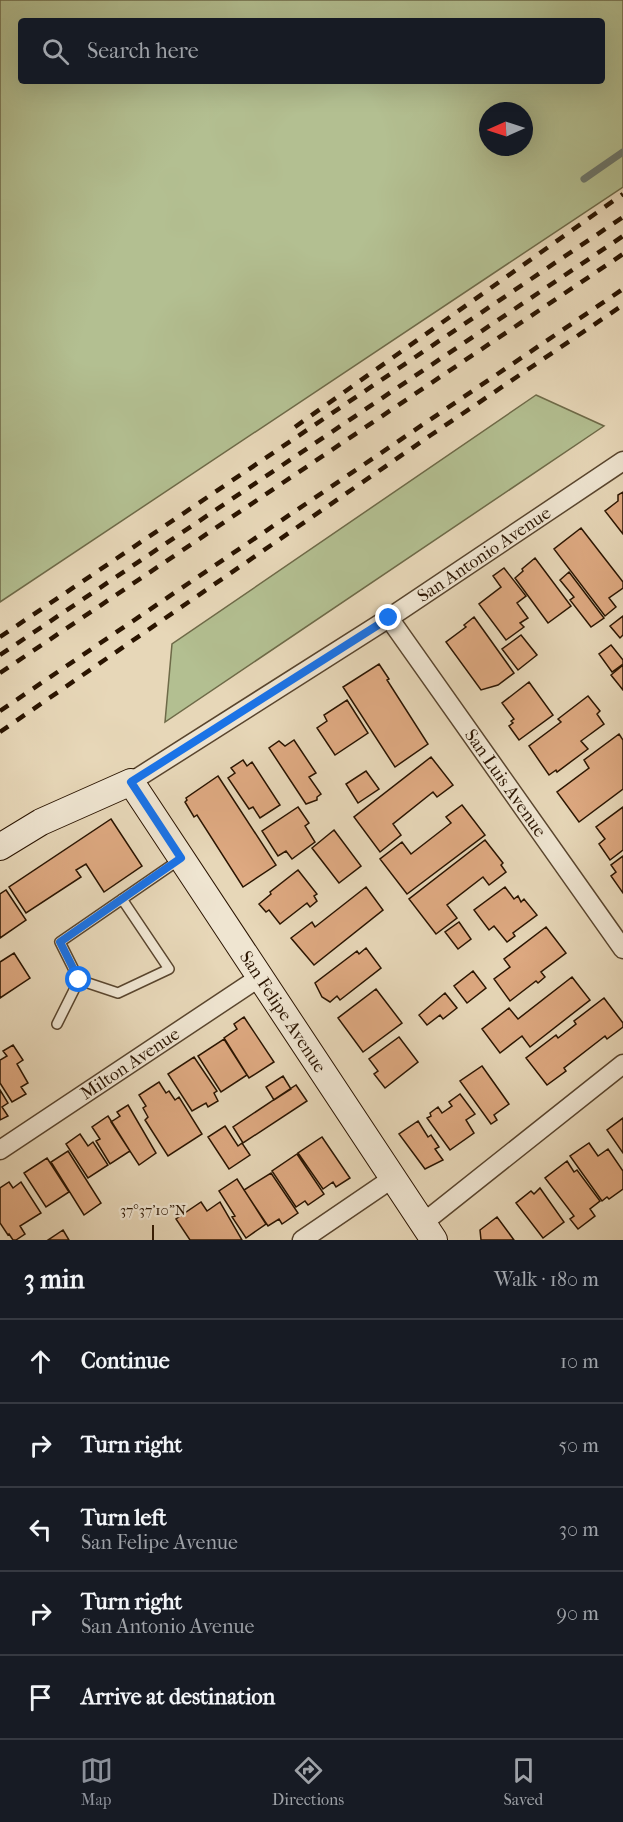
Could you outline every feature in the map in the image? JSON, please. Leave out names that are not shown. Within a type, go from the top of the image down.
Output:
[{"type":"street","name":"San Antonio Avenue","points":[[131,782],[389,618],[623,461]]},
{"type":"street","name":"San Luis Avenue","points":[[389,618],[623,950]]},
{"type":"street","points":[[0,847],[41,822],[131,782]]},
{"type":"street","name":"San Felipe Avenue","points":[[131,782],[429,1232]]},
{"type":"street","name":"Milton Avenue","points":[[0,1150],[260,977]]},
{"type":"street","points":[[429,1232],[623,1064]]},
{"type":"street","points":[[302,1240],[393,1178]]},
{"type":"lane","points":[[122,899],[169,969],[118,993],[79,980],[60,942],[181,858]]},
{"type":"lane","points":[[57,1024],[79,980]]},
{"type":"green space","points":[[0,0],[623,0],[623,187],[0,602]]},
{"type":"green space","points":[[536,395],[604,426],[165,722],[172,644]]},
{"type":"building","points":[[623,492],[623,534],[605,511],[618,501],[618,495]]},
{"type":"building","points":[[581,528],[623,582],[623,588],[609,598],[616,607],[605,616],[554,549]]},
{"type":"building","points":[[535,558],[571,606],[548,623],[515,578]]},
{"type":"building","points":[[504,568],[526,596],[517,603],[528,618],[520,623],[524,627],[506,640],[479,604],[501,587],[493,576]]},
{"type":"building","points":[[569,572],[604,618],[591,627],[570,600],[574,597],[560,580]]},
{"type":"building","points":[[623,616],[623,635],[620,638],[610,626]]},
{"type":"building","points":[[474,617],[514,673],[498,685],[481,690],[446,642],[466,627],[464,625]]},
{"type":"building","points":[[521,635],[537,655],[518,670],[502,649]]},
{"type":"building","points":[[611,645],[623,660],[623,664],[612,672],[599,654]]},
{"type":"building","points":[[379,664],[428,744],[395,767],[343,687]]},
{"type":"building","points":[[623,665],[623,690],[611,675]]},
{"type":"building","points":[[529,682],[553,715],[519,740],[509,726],[514,719],[502,703]]},
{"type":"building","points":[[588,696],[600,711],[597,714],[604,724],[581,741],[588,749],[557,772],[556,770],[549,775],[529,746],[561,722],[558,719]]},
{"type":"building","points":[[347,700],[368,733],[335,755],[317,728],[327,721],[324,715]]},
{"type":"building","points":[[619,734],[623,740],[623,789],[579,822],[557,792],[589,768],[584,760]]},
{"type":"building","points":[[294,740],[316,773],[309,777],[321,794],[317,800],[306,804],[269,748],[279,741],[285,746]]},
{"type":"building","points":[[431,757],[453,785],[437,797],[433,792],[393,824],[401,835],[380,852],[354,817]]},
{"type":"building","points":[[243,760],[247,766],[252,762],[280,805],[260,818],[253,807],[249,809],[228,778],[235,773],[231,768]]},
{"type":"building","points":[[366,771],[379,789],[358,803],[346,784]]},
{"type":"building","points":[[218,776],[276,865],[243,887],[197,815],[194,817],[185,802],[186,798]]},
{"type":"building","points":[[462,805],[485,835],[407,894],[380,859],[402,842],[411,854],[451,823],[446,817]]},
{"type":"building","points":[[298,807],[309,823],[305,826],[315,842],[292,859],[286,851],[278,856],[262,831]]},
{"type":"building","points":[[623,807],[623,850],[610,860],[599,844],[605,839],[596,827]]},
{"type":"building","points":[[111,819],[142,866],[104,892],[86,864],[76,870],[81,877],[26,913],[9,887]]},
{"type":"building","points":[[334,830],[361,866],[339,883],[312,848]]},
{"type":"building","points":[[485,840],[503,863],[501,865],[506,872],[489,885],[483,877],[447,905],[457,918],[436,934],[409,899]]},
{"type":"building","points":[[623,856],[623,893],[611,876],[616,872],[611,865]]},
{"type":"building","points":[[298,870],[317,894],[314,896],[317,901],[310,907],[307,903],[280,924],[269,910],[266,912],[259,904],[271,894],[270,892]]},
{"type":"building","points":[[366,887],[383,910],[314,965],[291,938],[312,922],[315,927]]},
{"type":"building","points":[[505,887],[514,899],[518,896],[521,902],[524,899],[537,915],[513,933],[515,936],[507,942],[494,926],[489,930],[474,910]]},
{"type":"building","points":[[6,890],[26,920],[0,938],[0,894]]},
{"type":"building","points":[[459,922],[471,939],[458,949],[445,932]]},
{"type":"building","points":[[546,927],[566,953],[541,972],[545,977],[538,983],[536,981],[510,1001],[494,979],[510,967],[504,959]]},
{"type":"building","points":[[366,948],[381,968],[340,1000],[337,996],[330,1002],[322,997],[315,983],[357,951],[359,954]]},
{"type":"building","points":[[14,953],[30,978],[0,998],[0,962]]},
{"type":"building","points":[[473,971],[486,988],[467,1003],[454,986]]},
{"type":"building","points":[[572,977],[590,1000],[530,1047],[522,1036],[500,1053],[482,1029],[509,1008],[518,1019]]},
{"type":"building","points":[[376,989],[402,1023],[363,1052],[338,1018]]},
{"type":"building","points":[[445,993],[457,1008],[443,1019],[440,1015],[427,1025],[419,1015]]},
{"type":"building","points":[[604,998],[623,1023],[623,1027],[607,1039],[605,1036],[564,1068],[566,1071],[547,1085],[526,1058],[556,1035],[558,1038],[576,1024],[574,1021]]},
{"type":"building","points":[[244,1017],[274,1062],[249,1078],[224,1038],[237,1029],[234,1024]]},
{"type":"building","points":[[399,1037],[418,1062],[385,1088],[374,1074],[378,1071],[369,1059]]},
{"type":"building","points":[[224,1039],[247,1075],[221,1092],[198,1056]]},
{"type":"building","points":[[13,1045],[23,1060],[17,1064],[28,1083],[21,1087],[26,1094],[12,1102],[0,1083],[0,1060],[7,1056],[3,1051]]},
{"type":"building","points":[[194,1057],[217,1091],[214,1093],[218,1101],[208,1107],[206,1103],[192,1111],[168,1074]]},
{"type":"building","points":[[482,1066],[509,1104],[494,1115],[497,1120],[491,1124],[460,1081]]},
{"type":"building","points":[[283,1076],[291,1089],[274,1100],[266,1087]]},
{"type":"building","points":[[159,1082],[166,1093],[169,1091],[175,1100],[179,1097],[202,1134],[168,1156],[145,1120],[148,1117],[143,1108],[146,1106],[139,1095]]},
{"type":"building","points":[[296,1085],[307,1101],[243,1143],[233,1127]]},
{"type":"building","points":[[0,1090],[8,1103],[2,1107],[8,1116],[0,1120]]},
{"type":"building","points":[[460,1094],[475,1114],[466,1120],[474,1133],[450,1150],[427,1118],[438,1107],[442,1113],[452,1106],[449,1102]]},
{"type":"building","points":[[128,1105],[156,1153],[139,1165],[111,1122],[120,1116],[117,1112]]},
{"type":"building","points":[[108,1116],[130,1151],[110,1164],[96,1141],[100,1139],[92,1127]]},
{"type":"building","points":[[623,1118],[623,1153],[607,1130]]},
{"type":"building","points":[[418,1121],[428,1137],[431,1135],[439,1147],[435,1149],[443,1160],[425,1169],[399,1134]]},
{"type":"building","points":[[225,1126],[238,1146],[242,1143],[250,1155],[229,1169],[208,1137]]},
{"type":"building","points":[[80,1134],[88,1146],[93,1142],[108,1165],[88,1178],[66,1144]]},
{"type":"building","points":[[322,1137],[350,1178],[336,1187],[333,1182],[323,1189],[298,1153]]},
{"type":"building","points":[[589,1143],[598,1156],[608,1149],[623,1171],[623,1189],[609,1199],[607,1197],[602,1201],[570,1156]]},
{"type":"building","points":[[68,1151],[101,1203],[84,1215],[51,1162]]},
{"type":"building","points":[[297,1154],[324,1194],[308,1205],[305,1201],[296,1207],[272,1171]]},
{"type":"building","points":[[47,1158],[69,1192],[46,1207],[24,1173]]},
{"type":"building","points":[[567,1161],[574,1172],[577,1170],[600,1201],[590,1209],[595,1216],[578,1229],[570,1219],[574,1216],[545,1178]]},
{"type":"building","points":[[271,1173],[298,1213],[282,1224],[279,1219],[268,1226],[244,1190]]},
{"type":"building","points":[[237,1179],[266,1224],[246,1238],[219,1191]]},
{"type":"building","points":[[9,1182],[13,1188],[21,1182],[41,1213],[20,1226],[25,1234],[16,1240],[8,1235],[0,1223],[0,1188]]},
{"type":"building","points":[[540,1188],[564,1222],[543,1238],[516,1203],[531,1191],[534,1194]]},
{"type":"building","points":[[201,1202],[207,1211],[220,1202],[242,1240],[190,1240],[176,1219]]},
{"type":"building","points":[[497,1217],[514,1240],[481,1240],[480,1230]]},
{"type":"building","points":[[63,1230],[69,1240],[48,1240]]},
{"type":"waterway","points":[[584,179],[623,152]]},
{"type":"railway","points":[[295,427],[623,194]]},
{"type":"railway","points":[[0,637],[623,217]]},
{"type":"railway","points":[[0,655],[623,236]]},
{"type":"railway","points":[[0,673],[623,254]]},
{"type":"railway","points":[[0,711],[623,289]]},
{"type":"railway","points":[[0,732],[623,305]]},
{"type":"route","points":[[79,980],[60,942],[181,858],[131,782],[389,618]]}]
